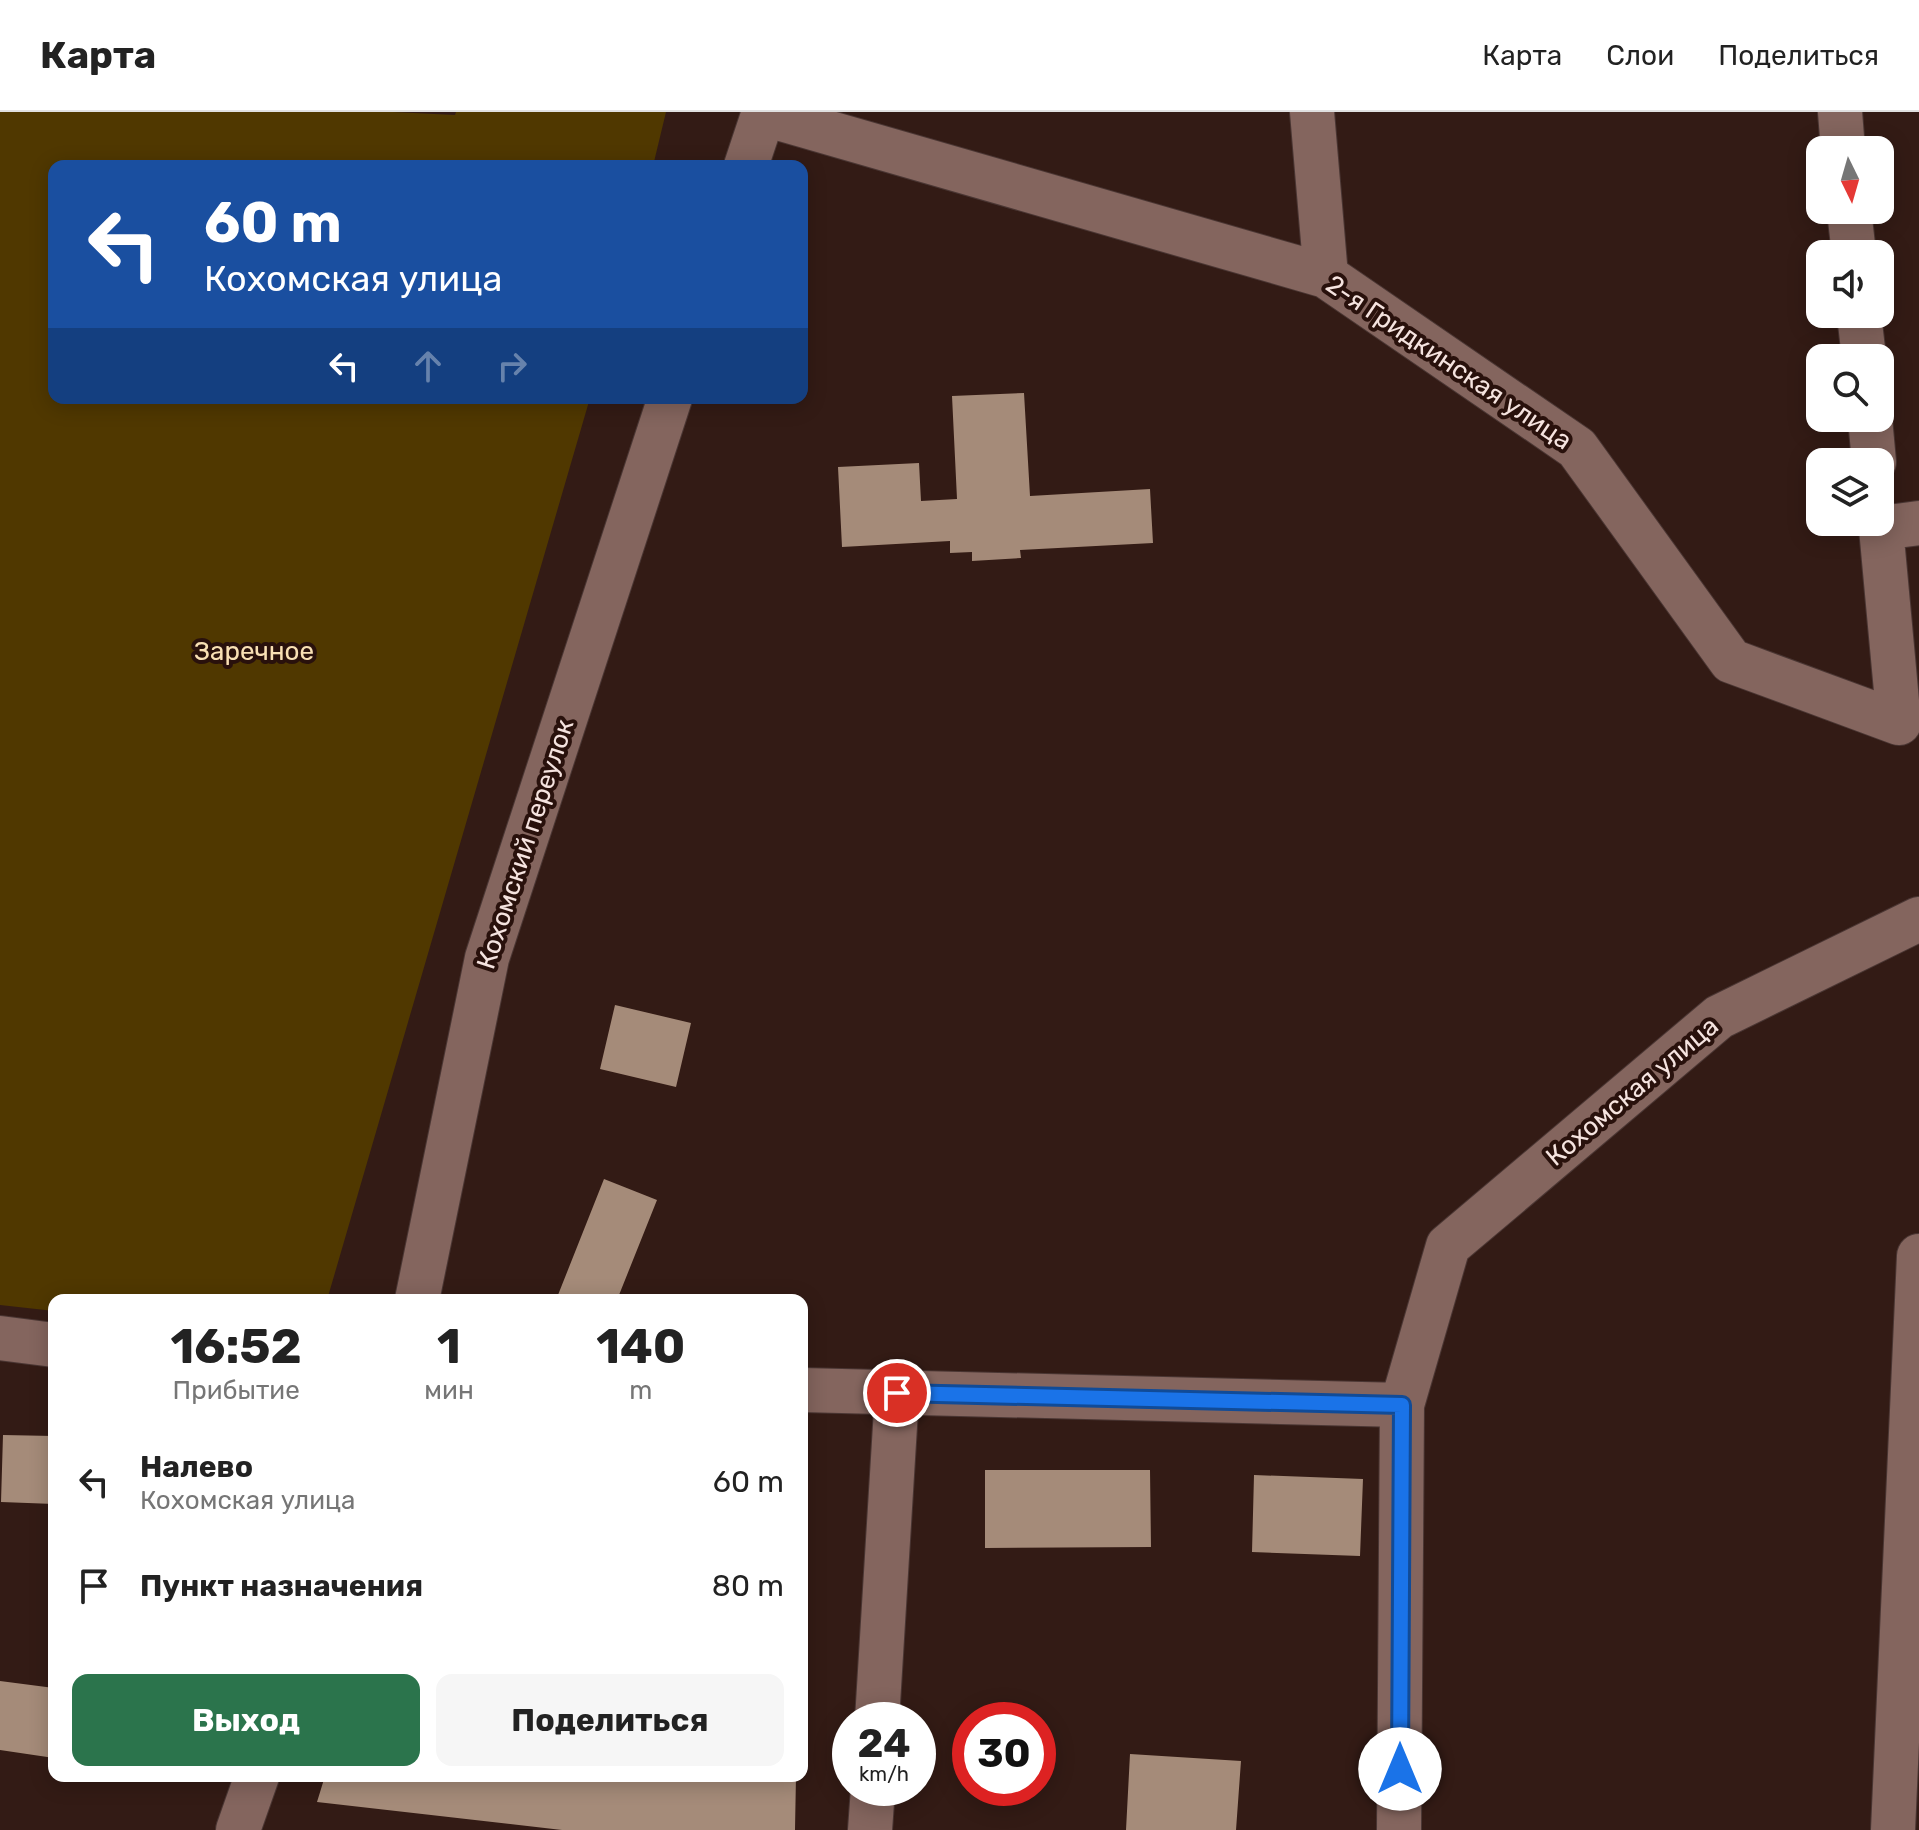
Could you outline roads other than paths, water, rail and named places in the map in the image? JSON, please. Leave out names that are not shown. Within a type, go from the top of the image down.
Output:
[{"type":"street","points":[[1312,112],[1326,276]]},
{"type":"street","points":[[1840,112],[1842,136]]},
{"type":"street","points":[[748,160],[764,113]]},
{"type":"street","name":"2-я Гридкинская улица","points":[[764,113],[1326,276],[1577,448],[1731,661],[1899,723],[1893,536]]},
{"type":"street","name":"Кохомский переулок","points":[[418,1294],[487,958],[668,404]]},
{"type":"street","name":"Кохомская улица","points":[[1402,1405],[1448,1246],[1719,1017],[1919,919]]},
{"type":"street","points":[[1893,1830],[1919,1256]]},
{"type":"street","points":[[0,1338],[48,1344]]},
{"type":"street","points":[[808,1390],[1402,1405],[1399,1830]]},
{"type":"street","points":[[878,1702],[897,1393]]},
{"type":"street","points":[[238,1830],[255,1782]]},
{"type":"street","points":[[870,1830],[872,1806]]},
{"type":"park label","name":"Заречное","points":[[254,651]]}]
